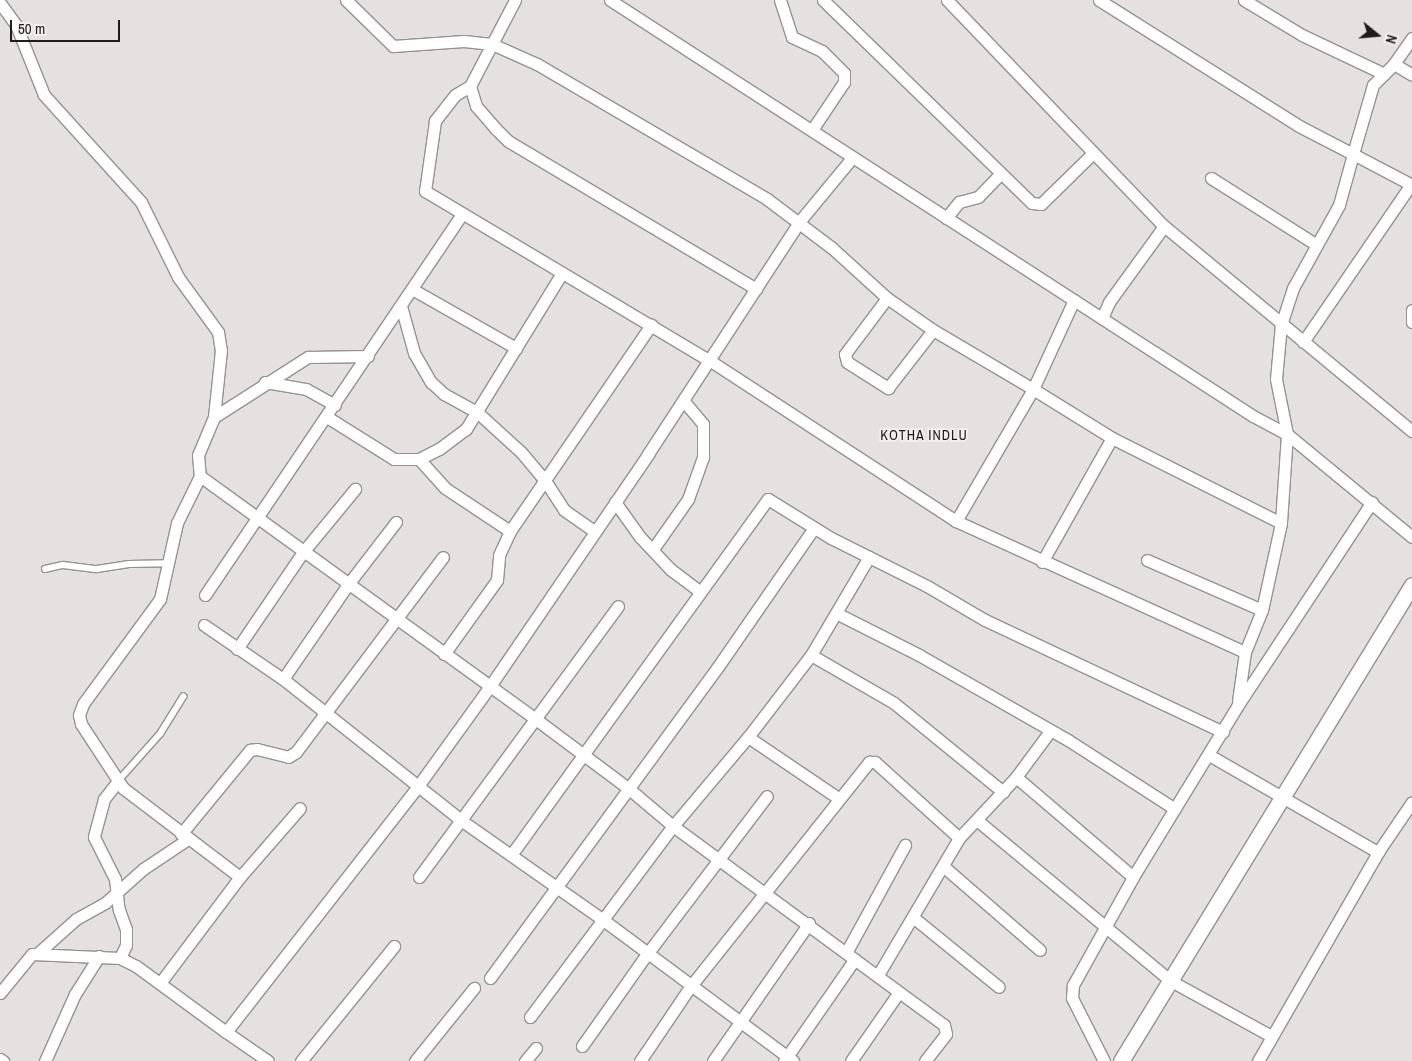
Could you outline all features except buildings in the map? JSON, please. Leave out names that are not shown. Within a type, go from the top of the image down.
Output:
[{"type":"street","points":[[346,0],[393,46],[406,48],[447,40],[492,44],[537,64],[726,173],[800,222],[887,298],[933,330],[1112,438],[1282,523]]},
{"type":"street","points":[[515,0],[470,86],[454,95],[435,121],[425,191],[709,360],[956,521],[1042,562],[1245,652]]},
{"type":"street","points":[[610,0],[1253,416],[1287,434],[1372,502],[1412,537]]},
{"type":"street","points":[[780,0],[792,37],[822,51],[844,73],[844,82],[812,130]]},
{"type":"street","points":[[822,0],[1032,203],[1041,204],[1093,153]]},
{"type":"street","points":[[947,0],[1164,226],[1412,432]]},
{"type":"street","points":[[1099,0],[1299,126],[1411,184],[1304,342]]},
{"type":"street","points":[[1244,0],[1302,35],[1384,74]]},
{"type":"street","points":[[0,2],[16,25],[44,95],[140,202],[178,278],[218,332],[221,350],[214,416],[198,455],[200,476],[177,523],[160,599],[154,610],[83,704],[79,714],[81,724],[118,781],[184,837],[240,877]]},
{"type":"street","points":[[1238,705],[1245,652],[1262,610],[1282,523],[1287,434],[1276,379],[1281,324],[1292,288],[1339,205],[1373,84],[1394,64],[1412,38]]},
{"type":"street","points":[[1394,64],[1412,75]]},
{"type":"street","points":[[470,86],[476,106],[508,141],[756,289]]},
{"type":"street","points":[[226,1032],[418,786],[490,686],[595,532],[800,222],[852,158]]},
{"type":"street","points":[[946,218],[959,202],[978,197],[1001,173]]},
{"type":"street","points":[[1211,178],[1317,244]]},
{"type":"street","points":[[205,595],[335,405],[462,214]]},
{"type":"street","points":[[1102,318],[1108,302],[1164,226]]},
{"type":"street","points":[[326,417],[394,459],[420,458],[454,439],[466,429],[562,273]]},
{"type":"street","points":[[412,289],[516,348]]},
{"type":"street","points":[[887,298],[845,354],[847,362],[885,388],[891,387],[933,330]]},
{"type":"street","points":[[956,521],[1033,389],[1074,300]]},
{"type":"street","points":[[401,306],[414,353],[431,382],[444,394],[476,412],[521,452],[546,482],[564,510],[595,532]]},
{"type":"street","points":[[1412,310],[1412,322]]},
{"type":"street","points":[[444,654],[497,580],[499,555],[510,530],[546,482],[651,325]]},
{"type":"street","points":[[214,416],[265,382],[308,357],[368,356]]},
{"type":"street","points":[[265,382],[306,389],[335,405]]},
{"type":"street","points":[[653,549],[688,499],[703,457],[703,424],[683,400]]},
{"type":"street","points":[[1042,562],[1112,438]]},
{"type":"street","points":[[420,458],[445,488],[510,530]]},
{"type":"street","points":[[200,476],[303,552],[349,583],[394,619],[537,720],[628,788],[672,826],[809,923],[947,1029],[924,1061]]},
{"type":"street","points":[[237,649],[303,552],[356,489]]},
{"type":"street","points":[[511,855],[764,501],[772,499],[814,528],[985,620],[1224,732]]},
{"type":"street","points":[[615,502],[670,569],[700,591]]},
{"type":"street","points":[[1104,1061],[1072,991],[1133,877],[1224,732],[1238,705],[1372,502]]},
{"type":"street","points":[[283,679],[349,583],[396,522]]},
{"type":"street","points":[[490,978],[717,668],[814,528]]},
{"type":"street","points":[[0,993],[21,964],[38,953],[76,919],[117,893],[142,869],[184,837],[250,750],[257,749],[291,756],[326,716],[394,619],[443,557]]},
{"type":"street","points":[[530,1017],[672,826],[748,737],[811,655],[838,614],[869,557]]},
{"type":"street","points":[[1147,560],[1262,610]]},
{"type":"street","points":[[1121,1061],[1280,798],[1412,585]]},
{"type":"street","points":[[419,876],[537,720],[618,606]]},
{"type":"street","points":[[838,614],[919,655],[1050,731],[1175,809]]},
{"type":"street","points":[[204,625],[283,679],[326,716],[462,821],[602,919],[788,1059],[851,955],[905,845]]},
{"type":"street","points":[[811,655],[894,703],[1003,792]]},
{"type":"street","points":[[878,975],[914,918],[959,838],[978,821],[1016,777],[1050,731]]},
{"type":"street","points":[[748,737],[838,798]]},
{"type":"street","points":[[1209,755],[1280,798],[1378,852]]},
{"type":"street","points":[[640,1061],[690,987],[862,767],[875,762],[959,838]]},
{"type":"street","points":[[1016,777],[1133,877]]},
{"type":"street","points":[[118,781],[104,799],[94,837],[112,869],[128,936],[120,958]]},
{"type":"street","points":[[582,1046],[647,954],[767,796]]},
{"type":"street","points":[[1258,1061],[1378,852],[1412,802]]},
{"type":"street","points":[[160,983],[240,877],[300,808]]},
{"type":"street","points":[[978,821],[1171,981],[1271,1036]]},
{"type":"street","points":[[943,866],[1040,950]]},
{"type":"street","points":[[914,918],[999,987]]},
{"type":"street","points":[[713,1061],[809,923]]},
{"type":"street","points":[[301,1061],[394,946]]},
{"type":"street","points":[[38,953],[120,958],[160,983],[268,1061]]},
{"type":"street","points":[[45,1061],[75,994],[99,956]]},
{"type":"street","points":[[415,1061],[474,988]]},
{"type":"street","points":[[852,1061],[899,992]]},
{"type":"street","points":[[525,1061],[536,1048]]},
{"type":"lane","points":[[46,569],[56,565],[97,569],[129,564],[168,563]]},
{"type":"lane","points":[[118,781],[160,734],[183,697]]},
{"type":"district","name":"KOTHA INDLU","points":[[924,435]]}]
